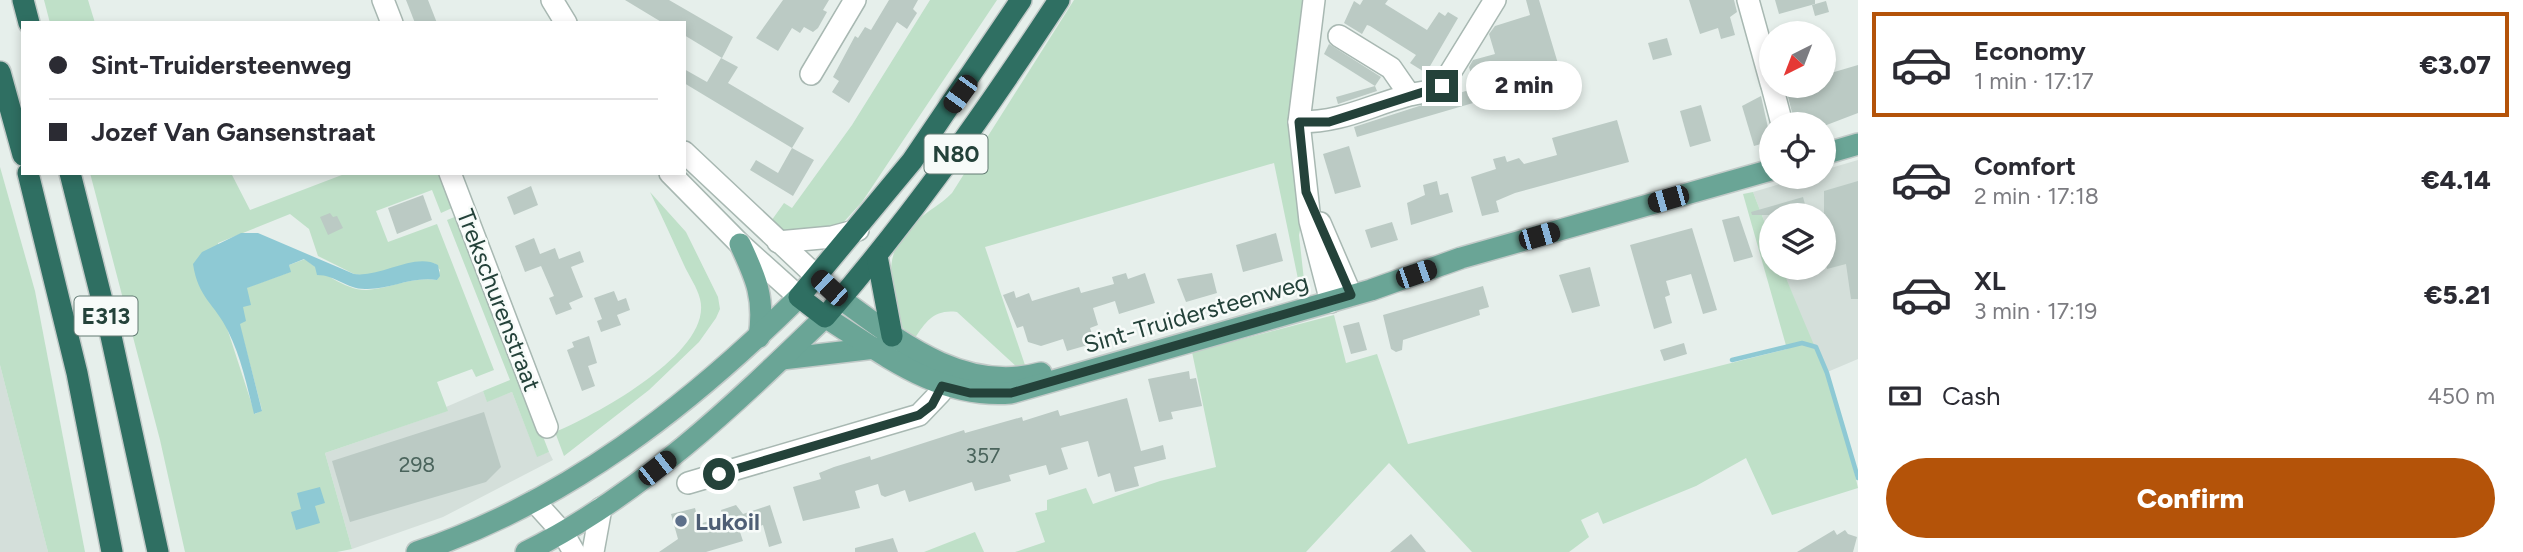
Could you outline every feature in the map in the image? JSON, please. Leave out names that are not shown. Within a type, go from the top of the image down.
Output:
[{"type":"highway","points":[[23,0],[28,21]]},
{"type":"highway","name":"N80","points":[[799,297],[858,230],[960,94],[1021,0]]},
{"type":"highway","name":"N80","points":[[825,317],[877,256],[976,126],[1059,0]]},
{"type":"highway","points":[[0,72],[21,148]]},
{"type":"highway","name":"E313","points":[[28,175],[77,373],[112,552]]},
{"type":"highway","name":"E313","points":[[70,175],[111,336],[158,552]]},
{"type":"highway","points":[[877,256],[884,342]]},
{"type":"highway","name":"Sint-Truidersteenweg","points":[[817,277],[841,299]]},
{"type":"highway","name":"Sint-Truidersteenweg","points":[[799,297],[825,317]]},
{"type":"main road","points":[[1836,150],[1858,144]]},
{"type":"main road","name":"Sint-Truidersteenweg","points":[[825,317],[884,342],[970,393],[1011,393],[1339,292],[1759,173]]},
{"type":"main road","points":[[740,244],[759,284],[762,316],[759,337]]},
{"type":"main road","name":"N80","points":[[417,552],[468,533],[534,501],[574,480],[639,437],[759,337],[799,297]]},
{"type":"main road","name":"Sint-Truidersteenweg","points":[[841,299],[884,342]]},
{"type":"main road","name":"N80","points":[[540,549],[601,508],[708,428],[825,317]]},
{"type":"main road","points":[[782,359],[884,342]]},
{"type":"street","points":[[383,0],[391,21]]},
{"type":"street","points":[[552,0],[565,21]]},
{"type":"street","points":[[811,74],[855,0]]},
{"type":"street","points":[[1314,0],[1299,122],[1306,192],[1339,292]]},
{"type":"street","points":[[1299,122],[1329,122],[1409,94],[1430,93],[1442,86],[1494,0]]},
{"type":"street","points":[[1748,0],[1759,41]]},
{"type":"street","points":[[1339,36],[1391,68],[1409,94]]},
{"type":"street","points":[[686,154],[817,277]]},
{"type":"street","name":"Trekschurenstraat","points":[[451,175],[547,427]]},
{"type":"street","points":[[672,175],[740,244],[799,297]]},
{"type":"street","points":[[778,242],[832,237],[858,230]]},
{"type":"street","points":[[688,483],[919,415],[932,405],[946,377]]},
{"type":"street","points":[[534,501],[563,533],[574,552]]},
{"type":"street","points":[[534,501],[540,549]]},
{"type":"street","points":[[593,552],[601,508]]},
{"type":"shaded area","points":[[1858,160],[1858,359],[1825,373],[1787,280],[1836,280],[1836,203],[1759,203],[1759,208],[1753,192],[1763,189],[1836,189],[1836,166]]},
{"type":"shaded area","points":[[0,365],[48,552],[0,552]]},
{"type":"shaded area","points":[[483,391],[487,401],[512,392],[537,456],[549,452],[553,460],[443,517],[352,549],[325,453],[447,411],[446,407]]},
{"type":"green space","points":[[44,0],[88,0],[94,21],[49,21]]},
{"type":"green space","points":[[930,0],[997,0],[862,202],[840,226],[778,235],[769,224],[784,203],[792,208],[852,125]]},
{"type":"green space","points":[[1074,0],[1303,0],[1292,84],[1290,150],[1303,217],[1299,235],[1304,280],[1298,279],[1274,163],[985,247],[1026,368],[1018,368],[957,312],[937,314],[923,326],[915,338],[898,324],[891,268],[898,244],[918,220],[952,193]]},
{"type":"green space","points":[[0,167],[35,291],[85,552],[48,552],[0,365]]},
{"type":"green space","points":[[91,175],[232,175],[250,210],[342,175],[439,175],[452,208],[441,213],[432,190],[376,211],[388,242],[437,224],[494,370],[476,377],[472,369],[437,382],[448,411],[325,453],[352,549],[337,552],[185,552],[160,440]],"holes":[[[290,214],[309,229],[318,256],[354,274],[368,276],[434,263],[440,270],[437,280],[410,281],[367,290],[351,287],[334,279],[305,259],[289,265],[290,272],[246,288],[239,323],[262,410],[255,414],[227,328],[218,243]]]},
{"type":"green space","points":[[650,192],[686,232],[718,297],[720,309],[699,342],[649,390],[564,456],[555,432],[596,412],[647,379],[671,360],[689,340],[699,319],[699,295]]},
{"type":"green space","points":[[1753,192],[1759,208],[1759,250],[1743,194]]},
{"type":"green space","points":[[457,216],[549,452],[537,457],[512,392],[487,402],[483,391],[510,380],[447,220]]},
{"type":"green space","points":[[1767,280],[1787,280],[1831,387],[1858,488],[1772,515],[1746,458],[1696,486],[1603,524],[1598,512],[1581,520],[1589,537],[1569,552],[1472,552],[1389,463],[1306,552],[1015,552],[1045,542],[1035,513],[1047,510],[1047,500],[1086,488],[1093,504],[1160,481],[1216,467],[1192,352],[1334,315],[1346,363],[1377,354],[1408,444],[1787,349]]},
{"type":"green space","points":[[975,532],[984,552],[924,552]]},
{"type":"water","points":[[241,233],[258,233],[354,274],[375,272],[419,261],[438,265],[440,276],[437,280],[418,280],[374,289],[358,288],[317,275],[315,267],[304,259],[289,265],[291,272],[247,288],[251,305],[243,307],[246,321],[240,324],[262,411],[254,414],[233,341],[203,293],[193,264],[202,252]]},
{"type":"water","points":[[320,487],[325,503],[315,506],[320,523],[296,530],[291,512],[301,509],[297,493]]},
{"type":"building","points":[[406,0],[428,0],[436,21],[414,21]]},
{"type":"building","points":[[625,0],[669,0],[733,37],[722,58],[686,36],[686,21],[660,21]]},
{"type":"building","points":[[783,0],[829,0],[823,10],[827,12],[818,28],[813,32],[804,27],[800,33],[792,28],[778,51],[756,38]]},
{"type":"building","points":[[889,0],[918,0],[913,9],[917,13],[907,29],[897,22],[849,103],[832,92],[839,81],[833,77],[855,36],[858,38],[865,27],[871,30]]},
{"type":"building","points":[[1363,0],[1388,0],[1385,4],[1427,30],[1439,12],[1445,16],[1448,12],[1458,18],[1426,73],[1410,63],[1416,55],[1370,26],[1367,25],[1362,34],[1344,23],[1354,1],[1360,5]]},
{"type":"building","points":[[1526,0],[1539,0],[1562,77],[1357,137],[1354,127],[1475,88],[1469,67],[1473,60],[1495,54],[1489,34],[1495,26],[1530,15]]},
{"type":"building","points":[[1689,0],[1734,0],[1737,12],[1730,17],[1735,35],[1721,39],[1718,28],[1700,34]]},
{"type":"building","points":[[1775,0],[1815,0],[1815,4],[1779,14]]},
{"type":"building","points":[[1826,1],[1829,12],[1815,16],[1812,5]]},
{"type":"building","points":[[1667,38],[1672,55],[1653,60],[1648,43]]},
{"type":"building","points":[[1329,44],[1381,77],[1375,86],[1324,54]]},
{"type":"building","points":[[721,58],[738,67],[728,83],[804,128],[792,148],[686,84],[686,70],[707,82]]},
{"type":"building","points":[[1858,65],[1858,113],[1836,121],[1836,112],[1792,112],[1788,98],[1836,98],[1836,71]]},
{"type":"building","points":[[1375,86],[1377,91],[1338,104],[1336,97]]},
{"type":"building","points":[[1761,98],[1765,112],[1759,112],[1759,145],[1754,146],[1742,106]]},
{"type":"building","points":[[1701,105],[1711,141],[1690,147],[1680,111]]},
{"type":"building","points":[[1617,120],[1629,162],[1515,193],[1496,201],[1499,212],[1482,216],[1471,177],[1496,169],[1493,159],[1505,156],[1507,162],[1519,158],[1524,164],[1557,155],[1552,138]]},
{"type":"building","points":[[1349,146],[1361,187],[1335,194],[1323,154]]},
{"type":"building","points":[[792,148],[814,160],[793,196],[750,170],[756,160],[778,173]]},
{"type":"building","points":[[1437,181],[1440,195],[1448,193],[1453,212],[1411,225],[1407,203],[1425,195],[1423,185]]},
{"type":"building","points":[[1858,181],[1858,299],[1851,299],[1846,264],[1836,267],[1836,203],[1824,203],[1824,191]]},
{"type":"building","points":[[531,186],[538,205],[514,215],[507,197]]},
{"type":"building","points":[[423,195],[432,220],[397,234],[388,208]]},
{"type":"building","points":[[1803,197],[1805,203],[1782,203]]},
{"type":"building","points":[[1759,210],[1759,215],[1752,215],[1751,212]]},
{"type":"building","points":[[330,213],[333,217],[337,216],[343,228],[328,235],[320,217]]},
{"type":"building","points":[[1739,216],[1753,257],[1734,262],[1722,220]]},
{"type":"building","points":[[1392,222],[1398,240],[1371,248],[1365,230]]},
{"type":"building","points":[[1692,228],[1717,310],[1703,314],[1691,274],[1666,281],[1670,295],[1665,297],[1672,323],[1654,329],[1630,245]]},
{"type":"building","points":[[1276,233],[1283,261],[1243,272],[1236,245]]},
{"type":"building","points":[[534,238],[540,254],[555,248],[559,259],[580,251],[584,262],[571,267],[583,297],[569,303],[572,309],[556,315],[549,298],[554,296],[541,266],[525,272],[515,246]]},
{"type":"building","points":[[1590,267],[1600,306],[1572,313],[1559,275]]},
{"type":"building","points":[[1126,273],[1128,279],[1145,273],[1155,303],[1119,314],[1115,301],[1093,308],[1098,325],[1090,328],[1095,343],[1067,351],[1063,339],[1041,346],[1028,342],[1023,326],[1017,328],[1003,295],[1014,291],[1016,298],[1029,293],[1032,301],[1079,287],[1081,293],[1114,284],[1112,277]]},
{"type":"building","points":[[1212,273],[1217,293],[1186,302],[1177,279]]},
{"type":"building","points":[[1483,286],[1489,307],[1479,310],[1480,315],[1403,340],[1402,350],[1396,352],[1391,349],[1383,315]]},
{"type":"building","points":[[614,291],[618,301],[626,298],[630,310],[617,315],[621,325],[601,332],[597,321],[602,319],[594,298]]},
{"type":"building","points":[[1359,322],[1367,350],[1351,354],[1343,326]]},
{"type":"building","points":[[589,336],[597,363],[588,366],[595,386],[582,391],[567,350],[574,347],[572,342]]},
{"type":"building","points":[[1684,343],[1687,354],[1664,361],[1660,350]]},
{"type":"building","points":[[1189,371],[1190,379],[1196,378],[1202,406],[1171,412],[1173,419],[1159,422],[1148,379]]},
{"type":"building","points":[[1127,398],[1141,451],[1163,445],[1166,459],[1134,467],[1139,486],[1115,492],[1110,473],[1098,477],[1088,441],[1061,448],[1068,469],[1049,475],[1046,465],[1009,475],[1011,481],[975,491],[972,482],[909,502],[905,490],[885,497],[881,495],[878,484],[855,491],[860,508],[803,521],[793,487],[821,479],[819,473],[834,467],[870,456],[871,460],[964,430],[965,433],[1022,417],[1023,421],[1058,410],[1060,416]]},
{"type":"building","points":[[484,412],[501,467],[486,482],[350,522],[332,461]]},
{"type":"building","points":[[736,505],[743,514],[770,505],[782,543],[769,547],[763,525],[740,532],[743,541],[706,552],[659,552],[678,539],[671,514],[695,508],[699,524],[723,517],[721,510]]},
{"type":"building","points":[[1834,530],[1837,535],[1845,530],[1857,537],[1853,552],[1797,552]]},
{"type":"building","points":[[1411,534],[1426,552],[1390,552]]},
{"type":"building","points":[[893,538],[898,552],[855,552],[855,548]]},
{"type":"waterway","points":[[1732,360],[1802,343],[1816,347],[1827,373],[1858,478]]},
{"type":"place","name":"Lukoil","points":[[681,521]]},
{"type":"route","points":[[719,474],[919,415],[932,405],[942,386],[993,395],[1027,390],[1351,295],[1306,192],[1299,122],[1329,122],[1409,94],[1430,93],[1442,86]]}]
